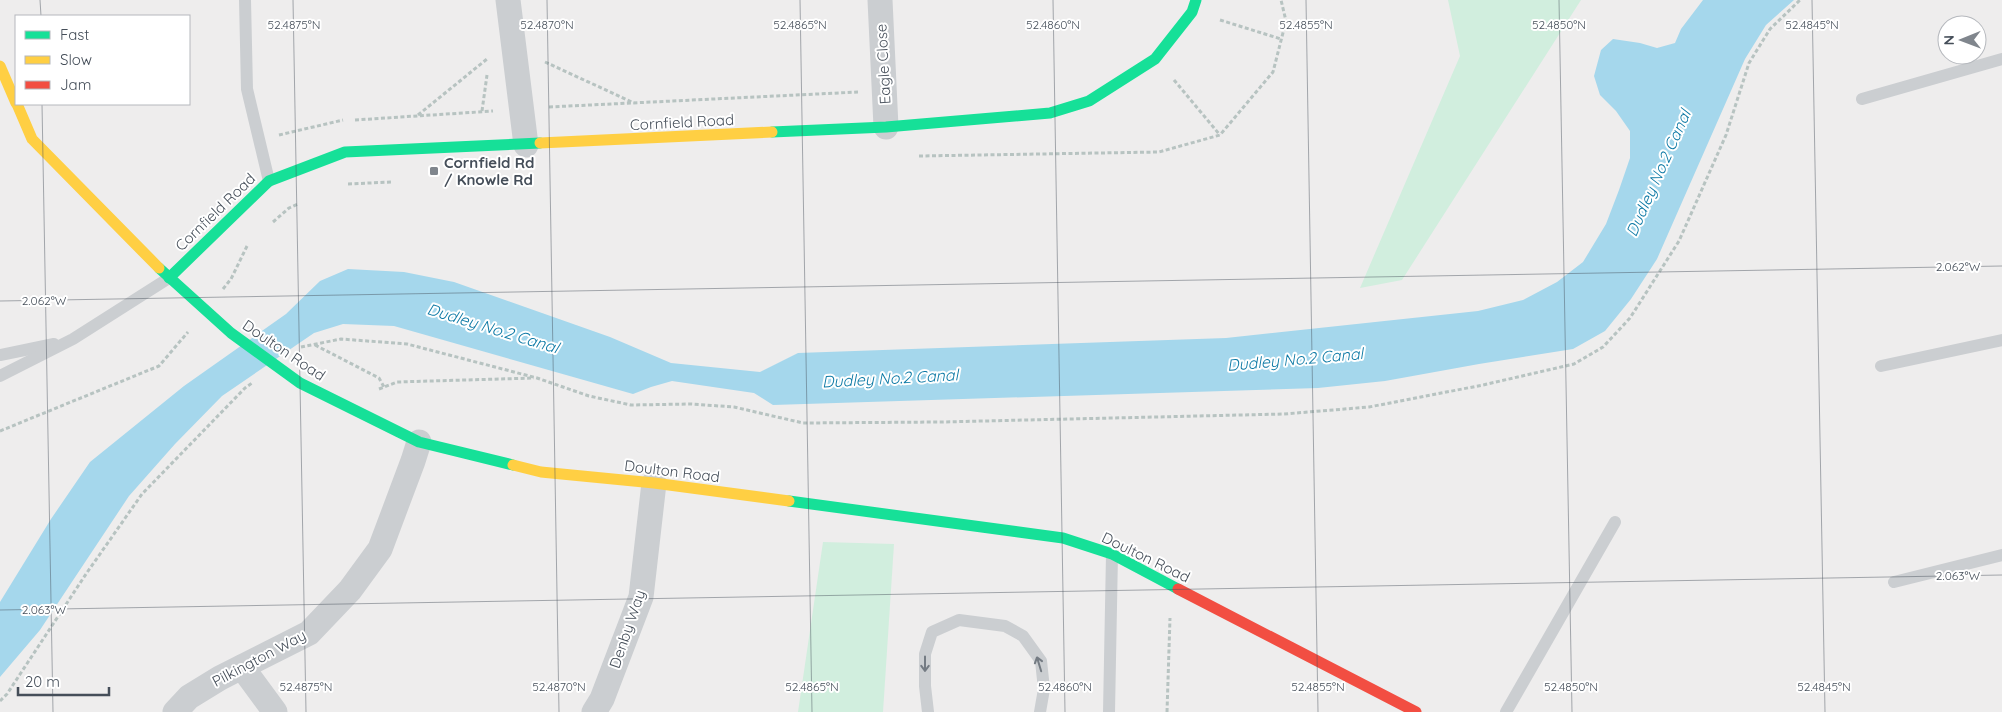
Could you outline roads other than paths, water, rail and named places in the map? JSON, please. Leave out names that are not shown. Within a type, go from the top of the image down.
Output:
[{"type":"street","points":[[508,0],[526,145]]},
{"type":"street","name":"Eagle Close","points":[[880,0],[886,127]]},
{"type":"street","name":"Cornfield Road","points":[[169,278],[269,181],[345,152],[886,127],[1050,113],[1089,100],[1155,58],[1192,12],[1196,0]]},
{"type":"street","name":"Doulton Road","points":[[0,66],[15,101]]},
{"type":"street","name":"Doulton Road","points":[[17,105],[32,139],[169,278],[231,333],[300,382],[340,404],[419,442],[541,472],[654,483],[1063,538],[1112,554],[1416,712]]},
{"type":"street","name":"Pilkington Way","points":[[175,712],[189,697],[220,678],[308,633],[350,590],[380,549],[419,442]]},
{"type":"street","name":"Denby Way","points":[[594,712],[602,699],[641,597],[654,483]]},
{"type":"street","points":[[242,667],[274,712]]},
{"type":"lane","points":[[245,0],[247,89],[269,181]]},
{"type":"lane","points":[[1862,99],[2002,59]]},
{"type":"lane","points":[[0,376],[73,339],[169,278]]},
{"type":"lane","points":[[0,355],[73,339]]},
{"type":"lane","points":[[1882,366],[2002,340]]},
{"type":"lane","points":[[1506,712],[1615,522]]},
{"type":"lane","points":[[1110,712],[1112,554]]},
{"type":"lane","points":[[1894,582],[2002,555]]},
{"type":"lane","points":[[928,712],[925,686],[925,654],[932,632],[959,620],[1005,626],[1024,636],[1041,661],[1044,688],[1040,712]]},
{"type":"water","name":"Dudley No.2 Canal","points":[[1703,0],[1794,0],[1766,25],[1745,59],[1657,259],[1631,299],[1605,331],[1573,349],[1385,381],[1318,388],[773,405],[754,393],[672,381],[633,394],[394,326],[343,324],[314,333],[222,396],[175,444],[129,496],[40,630],[0,677],[0,602],[51,519],[90,462],[184,386],[286,314],[320,281],[348,269],[404,272],[454,282],[610,337],[671,363],[760,372],[798,353],[1226,338],[1478,311],[1523,300],[1557,282],[1583,262],[1606,224],[1630,158],[1630,131],[1616,111],[1600,95],[1594,76],[1601,50],[1613,39],[1657,48],[1675,43],[1681,29]]},
{"type":"place","name":"Cornfield Rd / Knowle Rd","points":[[434,171]]}]
